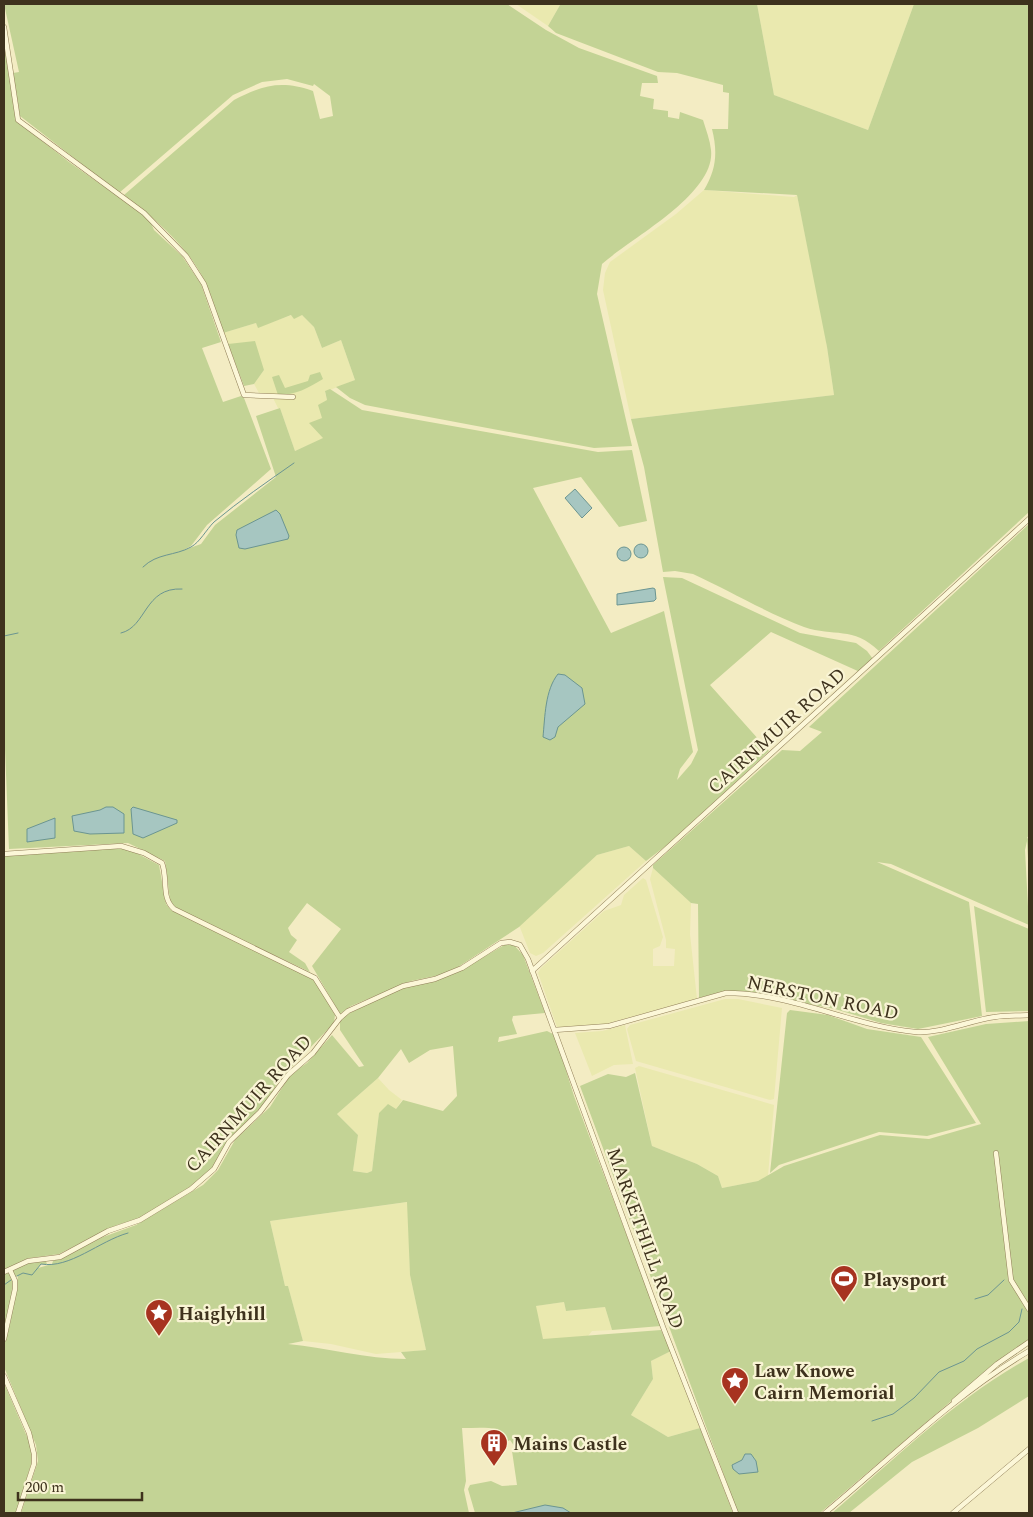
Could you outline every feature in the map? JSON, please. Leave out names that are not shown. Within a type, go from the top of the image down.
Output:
[{"type":"street","points":[[4,27],[18,120],[144,213],[186,256],[204,284],[244,395],[293,396]]},
{"type":"street","name":"CAIRNMUIR ROAD","points":[[4,1272],[28,1261],[60,1257],[108,1231],[140,1220],[191,1189],[214,1169],[229,1142],[260,1112],[288,1074],[313,1053],[336,1026],[340,1018],[348,1011],[397,988],[435,979],[462,968],[501,943],[510,942],[520,945],[532,971],[878,659],[1029,519]]},
{"type":"street","points":[[4,854],[121,846],[144,853],[162,863],[169,905],[315,978],[340,1018]]},
{"type":"street","points":[[528,959],[541,961]]},
{"type":"street","name":"MARKETHILL ROAD","points":[[532,971],[663,1327],[736,1513]]},
{"type":"street","name":"NERSTON ROAD","points":[[554,1030],[609,1026],[726,993],[739,993],[813,1007],[866,1022],[918,1032],[996,1016],[1029,1015]]},
{"type":"street","points":[[996,1153],[1011,1280],[1029,1309]]},
{"type":"street","points":[[4,1340],[15,1288],[15,1281],[10,1270]]},
{"type":"street","points":[[825,1513],[935,1420],[997,1364],[1029,1342]]},
{"type":"street","points":[[935,1420],[998,1371],[1029,1351]]},
{"type":"street","points":[[4,1376],[29,1433],[34,1454],[34,1464],[18,1513]]},
{"type":"street","points":[[953,1513],[1029,1449]]},
{"type":"green space","points":[[4,4],[507,4],[546,30],[579,48],[657,76],[658,83],[642,83],[640,96],[654,99],[653,109],[668,111],[668,117],[679,119],[680,112],[703,120],[711,150],[709,166],[700,183],[686,199],[651,228],[602,264],[597,294],[632,446],[594,448],[365,405],[350,398],[336,387],[355,380],[341,340],[322,348],[314,327],[302,315],[294,319],[291,315],[258,328],[256,323],[223,333],[208,288],[190,257],[158,223],[124,195],[234,100],[244,95],[263,88],[282,85],[313,91],[320,119],[333,116],[330,96],[314,84],[313,86],[287,79],[262,82],[233,95],[119,193],[20,116],[13,73],[19,72]]},
{"type":"green space","points":[[516,4],[568,4],[560,5],[548,26]]},
{"type":"green space","points":[[757,4],[914,4],[868,130],[774,95]]},
{"type":"green space","points":[[757,4],[774,95],[868,130],[914,4],[1029,4],[1029,512],[879,651],[870,643],[852,635],[815,630],[791,622],[693,574],[675,571],[663,572],[644,467],[631,419],[834,395],[827,347],[797,195],[704,190],[715,161],[712,129],[728,129],[729,93],[723,92],[723,85],[677,73],[658,72],[556,33],[548,26],[560,5]]},
{"type":"green space","points":[[4,32],[18,122],[150,221],[154,230],[182,256],[201,284],[221,342],[202,348],[223,402],[241,396],[244,398],[271,469],[207,525],[191,546],[184,550],[201,544],[215,525],[276,477],[256,416],[280,408],[295,451],[323,438],[309,423],[322,418],[318,405],[327,400],[325,391],[330,389],[362,410],[598,452],[632,450],[647,521],[619,527],[581,477],[533,488],[611,633],[664,611],[693,752],[680,769],[677,780],[691,764],[698,750],[663,577],[682,578],[800,633],[856,643],[867,651],[873,659],[860,672],[771,632],[710,685],[769,751],[679,836],[646,861],[629,846],[597,855],[519,927],[458,967],[440,975],[411,981],[351,1006],[340,1014],[312,966],[341,929],[307,903],[288,928],[291,935],[297,940],[289,952],[305,963],[310,972],[176,909],[170,900],[165,861],[128,843],[9,849],[4,724]]},
{"type":"green space","points":[[704,190],[794,197],[797,195],[824,327],[834,395],[631,419],[603,290],[605,273],[610,262],[676,214]]},
{"type":"green space","points":[[292,315],[302,315],[314,327],[322,348],[341,340],[355,380],[325,392],[327,400],[322,418],[324,438],[295,451],[280,408],[278,408],[271,394],[259,393],[254,384],[264,370],[228,344],[223,333],[256,323],[258,327]]},
{"type":"green space","points":[[255,341],[264,370],[254,384],[244,386],[228,344]]},
{"type":"green space","points":[[320,372],[323,379],[302,390],[284,395],[278,395],[272,377],[279,375],[285,388],[308,381],[310,375]]},
{"type":"green space","points":[[1029,524],[1029,835],[1027,838],[1029,839],[1029,876],[1027,841],[1025,850],[1029,925],[891,864],[877,862],[969,902],[982,1016],[918,1029],[881,1023],[835,1009],[739,991],[725,991],[699,998],[698,904],[691,903],[653,868],[653,865],[782,750],[800,751],[822,732],[809,727]]},
{"type":"green space","points":[[629,846],[646,861],[543,953],[536,956],[530,953],[519,925],[597,855]]},
{"type":"green space","points":[[118,847],[127,848],[159,865],[166,904],[171,910],[314,979],[335,1015],[334,1023],[279,1080],[268,1100],[229,1140],[212,1169],[193,1185],[139,1219],[117,1225],[59,1254],[30,1258],[4,1270],[4,855]]},
{"type":"green space","points":[[653,868],[691,903],[690,934],[697,999],[598,1026],[557,1027],[538,973],[541,968],[604,911],[621,905],[624,895],[643,878],[646,880],[663,937],[660,946],[653,949],[653,966],[674,966],[675,949],[666,948],[666,940],[650,879]]},
{"type":"green space","points":[[974,906],[1029,929],[1029,1011],[986,1012]]},
{"type":"green space","points":[[506,944],[513,944],[523,955],[545,1013],[513,1016],[512,1020],[517,1034],[499,1037],[498,1042],[547,1031],[555,1035],[574,1096],[661,1326],[612,1330],[605,1307],[566,1311],[564,1302],[536,1306],[543,1339],[661,1330],[671,1351],[651,1361],[653,1379],[631,1415],[668,1437],[700,1428],[733,1513],[475,1513],[468,1489],[470,1485],[491,1481],[502,1486],[517,1485],[512,1451],[517,1450],[510,1440],[500,1446],[498,1429],[462,1428],[466,1481],[464,1490],[469,1513],[21,1513],[38,1461],[36,1445],[4,1367],[4,1346],[10,1324],[18,1276],[15,1277],[11,1270],[28,1261],[45,1259],[47,1264],[41,1264],[38,1268],[52,1264],[53,1261],[103,1237],[136,1225],[203,1185],[218,1170],[235,1140],[270,1107],[290,1075],[307,1063],[332,1035],[359,1067],[364,1066],[340,1030],[340,1022],[346,1015],[399,989],[458,972]],"holes":[[[453,1046],[457,1096],[443,1111],[403,1100],[396,1109],[388,1104],[379,1113],[372,1171],[367,1173],[353,1171],[358,1135],[337,1114],[378,1078],[401,1049],[409,1063],[430,1050]],[[407,1202],[410,1275],[426,1350],[401,1352],[406,1359],[391,1359],[288,1344],[303,1341],[288,1286],[285,1286],[270,1221]]]},
{"type":"green space","points":[[725,999],[738,999],[782,1008],[774,1099],[770,1100],[636,1061],[627,1029],[630,1025]]},
{"type":"green space","points":[[790,1010],[828,1015],[867,1029],[921,1037],[976,1123],[927,1136],[879,1132],[779,1165],[770,1173],[787,1013]]},
{"type":"green space","name":"Playsport","points":[[1029,1021],[1029,1339],[991,1367],[820,1513],[738,1513],[580,1086],[608,1074],[626,1077],[635,1073],[652,1146],[697,1164],[718,1176],[722,1188],[758,1181],[784,1166],[880,1135],[929,1139],[981,1124],[928,1037],[986,1024]]},
{"type":"green space","points":[[625,1025],[633,1064],[614,1065],[592,1076],[575,1033],[602,1031]]},
{"type":"green space","points":[[639,1066],[774,1105],[768,1176],[758,1181],[722,1188],[718,1176],[697,1164],[652,1146],[635,1068]]},
{"type":"green space","points":[[378,1078],[402,1100],[396,1109],[379,1113],[372,1171],[367,1173],[353,1171],[358,1135],[337,1114]]},
{"type":"green space","points":[[408,1202],[410,1275],[426,1350],[376,1354],[331,1344],[303,1341],[288,1286],[285,1286],[270,1221]]},
{"type":"green space","points":[[10,1273],[14,1287],[4,1330],[4,1274]]},
{"type":"green space","points":[[564,1302],[566,1311],[605,1307],[612,1330],[592,1331],[588,1336],[543,1340],[535,1306]]},
{"type":"green space","points":[[671,1351],[700,1428],[668,1437],[631,1415],[653,1379],[651,1361]]},
{"type":"green space","points":[[1029,1358],[1029,1396],[978,1428],[912,1462],[849,1513],[832,1513],[951,1410],[976,1391]]},
{"type":"green space","points":[[4,1383],[31,1446],[33,1458],[16,1513],[4,1513]]},
{"type":"water","points":[[575,489],[592,508],[582,518],[565,498]]},
{"type":"water","points":[[276,510],[280,514],[289,536],[288,539],[245,549],[239,548],[236,535],[237,530]]},
{"type":"water","points":[[638,544],[644,544],[648,551],[644,558],[638,558],[634,554],[634,548]]},
{"type":"water","points":[[621,547],[627,547],[631,554],[627,561],[621,561],[617,557],[617,551]]},
{"type":"water","points":[[655,589],[656,599],[654,601],[617,605],[617,594]]},
{"type":"water","points":[[558,674],[565,675],[582,688],[585,704],[558,727],[555,737],[550,740],[543,737],[545,712],[550,688]]},
{"type":"water","points":[[106,807],[113,807],[124,814],[124,833],[90,834],[74,831],[72,816]]},
{"type":"water","points":[[133,807],[177,820],[177,823],[143,838],[133,834],[131,809]]},
{"type":"water","points":[[55,818],[55,838],[27,842],[27,829]]},
{"type":"water","points":[[745,1454],[751,1454],[756,1461],[758,1472],[739,1474],[733,1469],[732,1465],[742,1460]]},
{"type":"water","points":[[545,1505],[563,1508],[571,1513],[512,1513]]},
{"type":"waterway","points":[[143,567],[154,559],[185,550],[194,545],[214,522],[294,463]]},
{"type":"waterway","points":[[121,633],[130,629],[160,594],[170,590],[182,589]]},
{"type":"waterway","points":[[4,636],[18,633]]},
{"type":"waterway","points":[[17,1276],[23,1273],[32,1275],[41,1264],[63,1262],[128,1233]]},
{"type":"waterway","points":[[4,1285],[11,1280]]},
{"type":"waterway","points":[[975,1299],[988,1295],[1004,1280]]},
{"type":"waterway","points":[[872,1421],[893,1414],[914,1398],[939,1372],[964,1361],[977,1349],[1009,1332],[1019,1322],[1022,1309]]},
{"type":"place","name":"Playsport","points":[[844,1303]]},
{"type":"place","name":"Haiglyhill","points":[[159,1337]]},
{"type":"place","name":"Law Knowe Cairn Memorial","points":[[735,1405]]},
{"type":"place","name":"Mains Castle","points":[[494,1467]]}]
